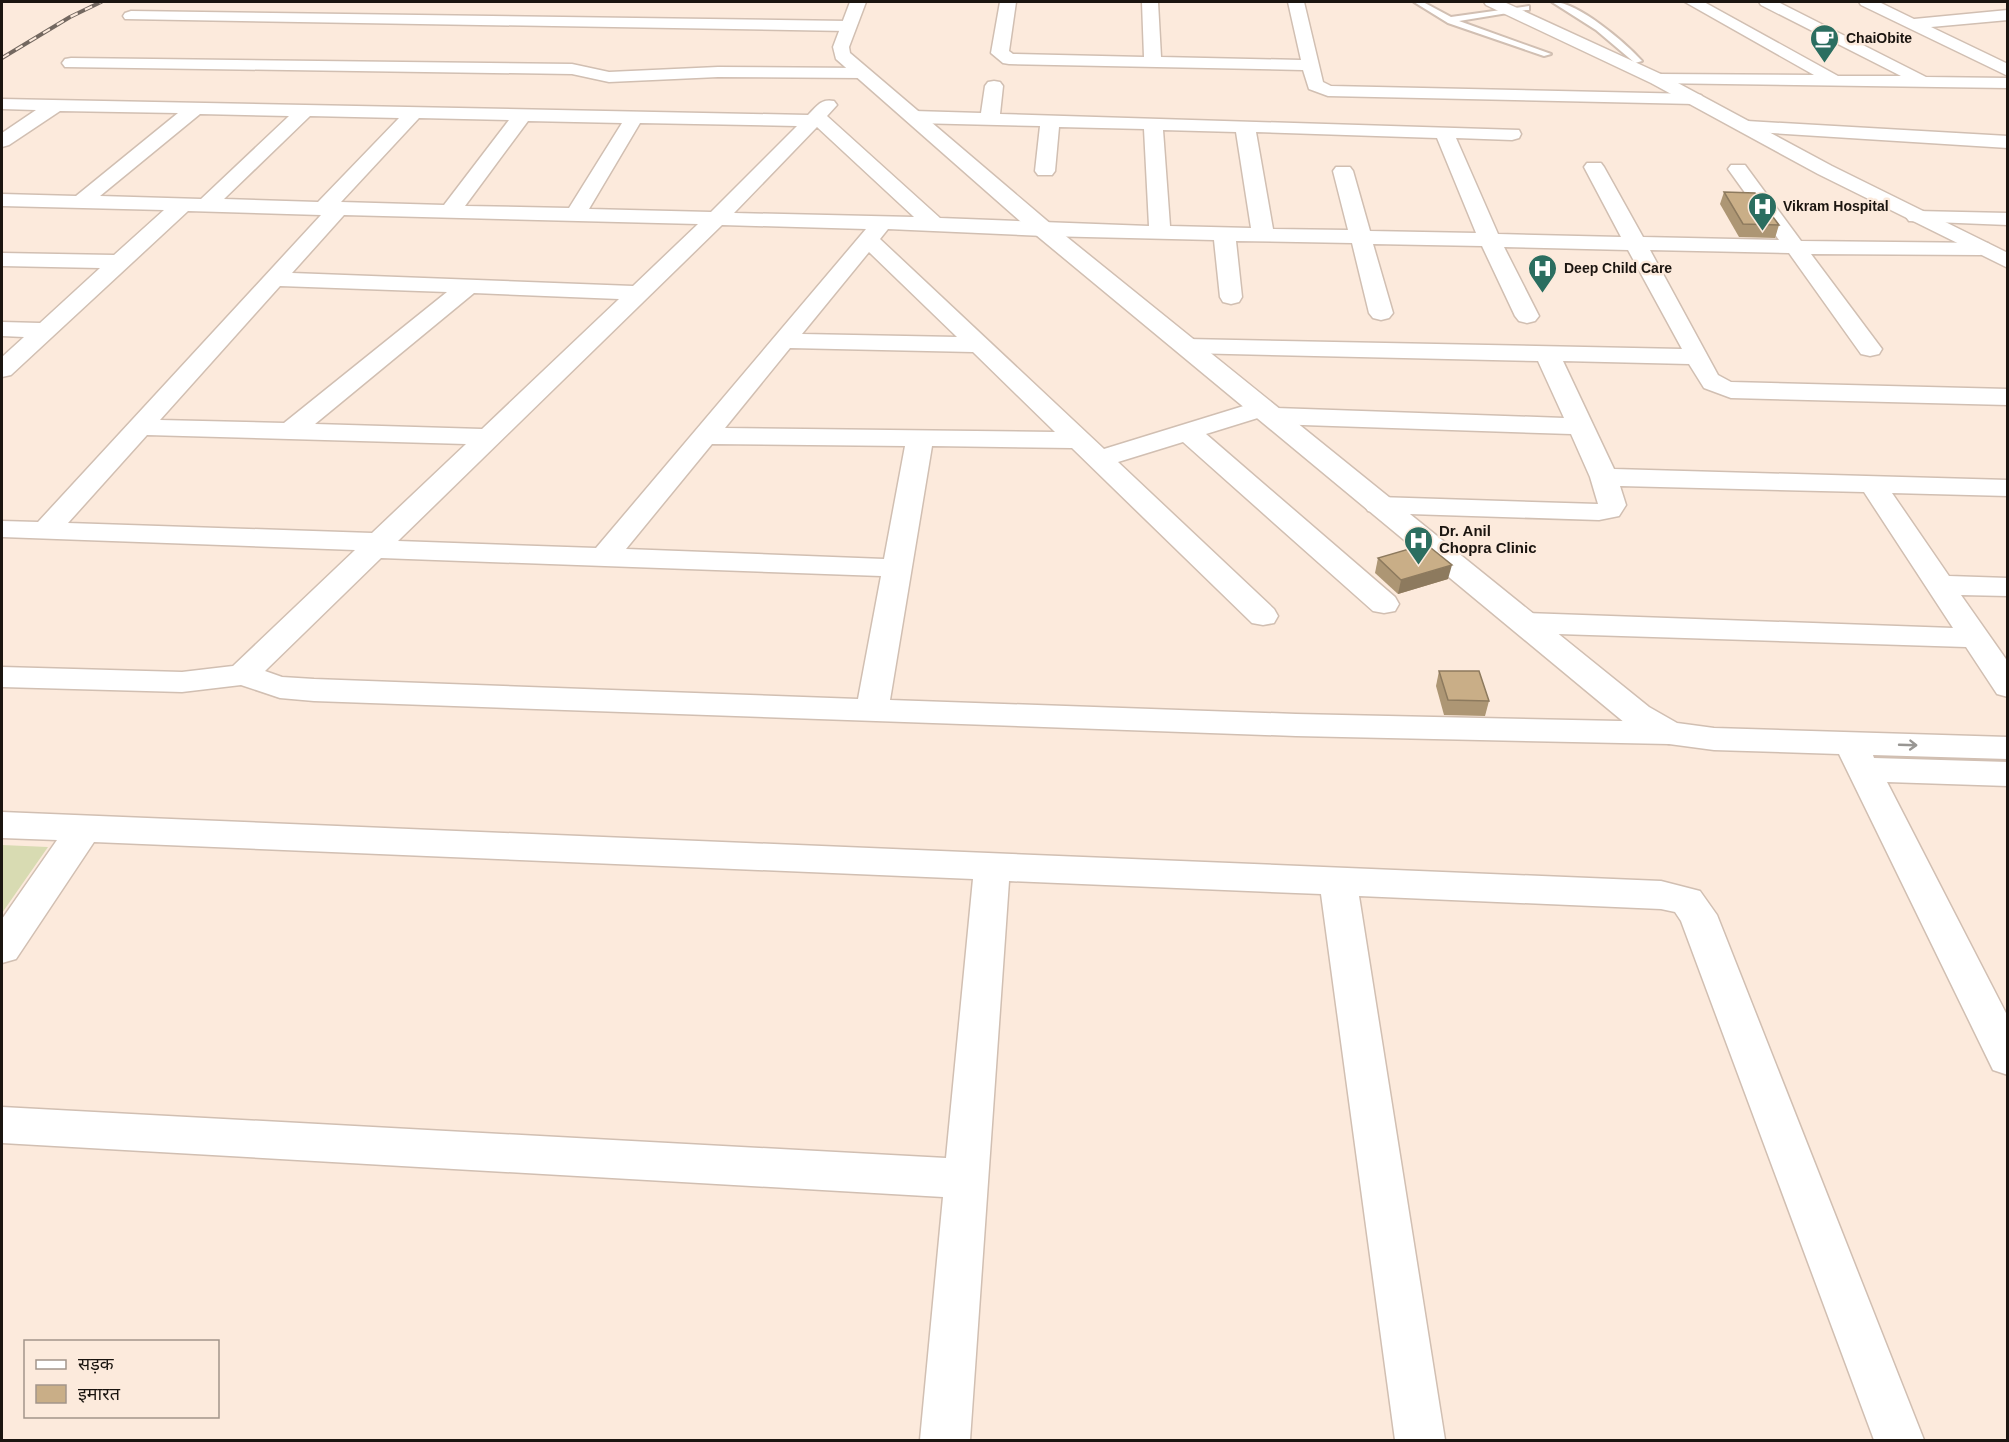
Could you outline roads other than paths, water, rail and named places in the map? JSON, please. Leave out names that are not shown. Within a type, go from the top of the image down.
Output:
[{"type":"street","points":[[240,17],[261,2]]},
{"type":"street","points":[[351,19],[371,2]]},
{"type":"street","points":[[858,2],[841,47],[842,55],[1044,230],[1268,412],[1378,506],[1526,623],[1636,715],[1669,733]]},
{"type":"street","points":[[1008,2],[1000,53],[1002,56],[1020,60],[1311,65]]},
{"type":"street","points":[[1150,2],[1153,62]]},
{"type":"street","points":[[1296,2],[1315,85],[1328,91],[1695,99]]},
{"type":"street","points":[[1492,2],[1516,6],[1638,61],[1657,79],[2007,83]]},
{"type":"street","points":[[1693,2],[1835,80]]},
{"type":"street","points":[[1767,2],[1926,82]]},
{"type":"street","points":[[1867,2],[2007,71]]},
{"type":"street","points":[[1516,6],[2007,262]]},
{"type":"street","points":[[712,24],[721,9]]},
{"type":"street","points":[[1912,24],[2007,15]]},
{"type":"street","points":[[131,16],[848,26]]},
{"type":"street","points":[[71,63],[572,69],[609,77],[718,72],[862,73]]},
{"type":"street","points":[[990,119],[994,86]]},
{"type":"street","points":[[2,105],[634,118],[819,114],[934,224]]},
{"type":"street","points":[[2,141],[55,106]]},
{"type":"street","points":[[81,202],[196,108]]},
{"type":"street","points":[[2,370],[120,262],[194,205],[305,111]]},
{"type":"street","points":[[46,530],[274,279],[414,113]]},
{"type":"street","points":[[242,675],[716,219],[819,114]]},
{"type":"street","points":[[450,212],[523,115]]},
{"type":"street","points":[[914,117],[1512,134]]},
{"type":"street","points":[[575,215],[634,118]]},
{"type":"street","points":[[1046,171],[1050,121]]},
{"type":"street","points":[[1153,124],[1160,233]]},
{"type":"street","points":[[1245,126],[1263,235]]},
{"type":"street","points":[[1747,128],[1813,129],[1931,139],[2007,142]]},
{"type":"street","points":[[1444,132],[1490,240],[1527,316]]},
{"type":"street","points":[[1594,167],[1698,357],[1708,381],[1716,387],[1731,390],[2007,397]]},
{"type":"street","points":[[1738,170],[1870,349]]},
{"type":"street","points":[[1343,171],[1381,313]]},
{"type":"street","points":[[2,200],[716,219],[875,231],[934,224],[1160,233],[1795,247],[1980,248]]},
{"type":"street","points":[[1916,216],[2007,219]]},
{"type":"street","points":[[604,557],[875,231]]},
{"type":"street","points":[[875,231],[979,345],[1263,616]]},
{"type":"street","points":[[1224,234],[1231,297]]},
{"type":"street","points":[[2,259],[120,262]]},
{"type":"street","points":[[274,279],[639,293]]},
{"type":"street","points":[[291,431],[468,287]]},
{"type":"street","points":[[2,329],[46,330]]},
{"type":"street","points":[[783,341],[979,345]]},
{"type":"street","points":[[1187,346],[1698,357]]},
{"type":"street","points":[[1378,506],[1599,512],[1609,510],[1612,505],[1604,477],[1547,353]]},
{"type":"street","points":[[1098,460],[1188,432],[1268,412],[1579,426]]},
{"type":"street","points":[[140,427],[490,437]]},
{"type":"street","points":[[1188,432],[1384,604]]},
{"type":"street","points":[[705,436],[1078,440]]},
{"type":"street","points":[[872,710],[920,438]]},
{"type":"street","points":[[1604,477],[2007,488]]},
{"type":"street","points":[[1872,484],[2007,687]]},
{"type":"street","points":[[2,529],[897,568]]},
{"type":"street","points":[[1939,585],[2007,587]]},
{"type":"street","points":[[1526,623],[1975,638]]},
{"type":"street","points":[[2,676],[182,682],[242,675],[280,687],[314,690],[1296,725],[1669,733],[2007,774]]},
{"type":"street","points":[[1856,756],[2007,748]]},
{"type":"street","points":[[1856,756],[2006,1051]]},
{"type":"street","points":[[2,825],[1661,895],[1687,901],[1698,915],[1899,1440]]},
{"type":"street","points":[[2,948],[84,829]]},
{"type":"street","points":[[945,1440],[992,867]]},
{"type":"street","points":[[1338,881],[1420,1440]]},
{"type":"street","points":[[2,1125],[966,1179]]},
{"type":"lane","points":[[1418,2],[1450,20],[1547,54]]},
{"type":"lane","points":[[1556,2],[1589,21],[1622,45],[1638,61]]},
{"type":"lane","points":[[1450,20],[1516,6]]},
{"type":"railway","points":[[2,58],[70,17],[101,2]]},
{"type":"place","name":"ChaiObite","points":[[1825,64]]},
{"type":"place","name":"Vikram Hospital","points":[[1762,232]]},
{"type":"place","name":"Deep Child Care","points":[[1543,294]]},
{"type":"place","name":"Dr. Anil Chopra Clinic","points":[[1418,566]]}]
